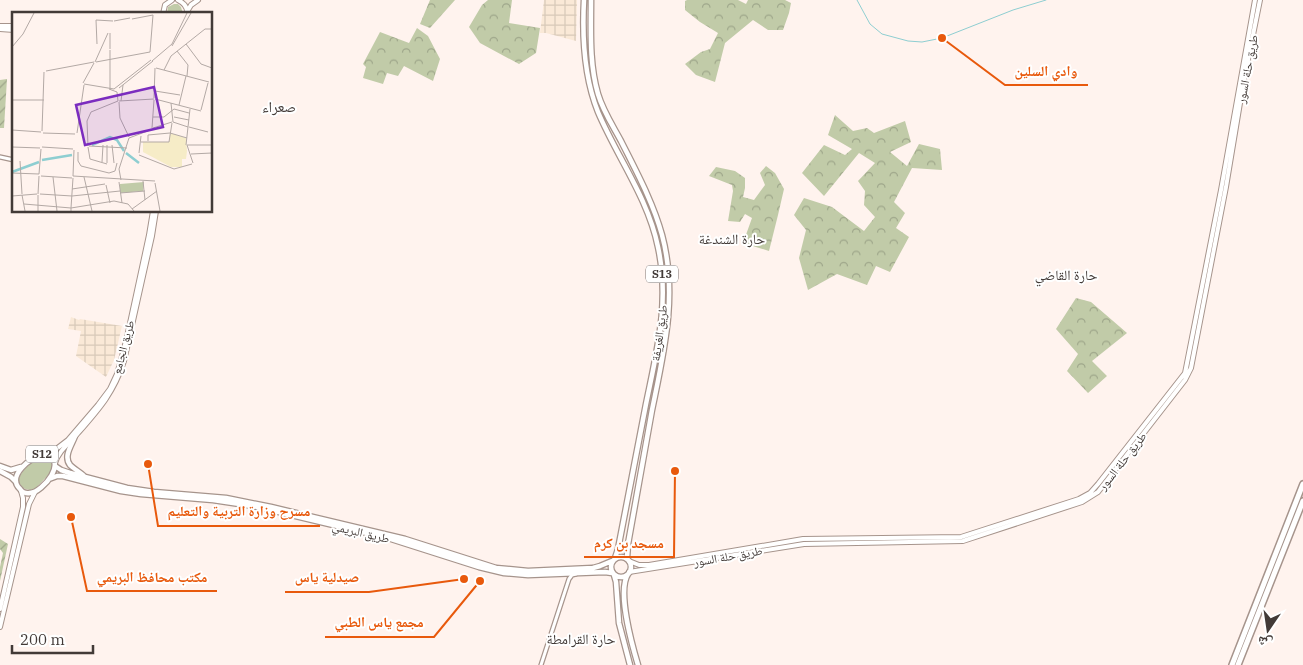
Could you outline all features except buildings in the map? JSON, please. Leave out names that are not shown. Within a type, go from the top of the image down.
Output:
[{"type":"highway","points":[[1232,665],[1303,484]]},
{"type":"highway","points":[[1238,665],[1303,501]]},
{"type":"main road","points":[[166,2],[172,0]]},
{"type":"main road","points":[[179,0],[184,0]]},
{"type":"main road","points":[[179,0],[185,5],[187,12]]},
{"type":"main road","points":[[187,12],[189,6],[198,0]]},
{"type":"main road","name":"طريق الغريفة","points":[[584,0],[585,57],[589,82],[598,111],[646,208],[656,235],[664,296],[660,335],[618,549],[614,559]]},
{"type":"main road","name":"طريق الغريفة","points":[[591,0],[592,63],[598,92],[651,204],[662,235],[667,261],[670,296],[666,336],[628,544],[628,560]]},
{"type":"main road","name":"طريق حلة السور","points":[[628,560],[639,565],[649,565],[803,539],[961,538],[1079,499],[1090,492],[1181,377],[1186,367],[1256,0]]},
{"type":"main road","name":"طريق حلة السور","points":[[629,573],[804,544],[963,541],[1082,502],[1098,492],[1185,380],[1191,368],[1260,0]]},
{"type":"main road","points":[[613,142],[628,165],[630,166],[632,163]]},
{"type":"main road","name":"طريق الجامع","points":[[43,454],[55,450],[68,440],[110,389],[117,374],[122,360],[154,212]]},
{"type":"main road","name":"طريق الجامع","points":[[55,464],[59,453],[107,398],[121,370],[152,236],[154,212]]},
{"type":"main road","points":[[124,324],[131,319]]},
{"type":"main road","points":[[75,436],[68,453],[68,460],[85,477]]},
{"type":"main road","name":"S12","points":[[16,482],[17,475],[37,455],[48,455],[55,464],[52,474],[35,492]]},
{"type":"main road","name":"طريق البريمي","points":[[55,464],[61,470],[127,488],[251,502],[386,533],[502,569],[528,572],[593,568],[614,559]]},
{"type":"main road","name":"S12","points":[[0,466],[11,470],[24,466]]},
{"type":"main road","points":[[0,471],[16,482],[24,498],[0,609]]},
{"type":"main road","name":"طريق البريمي","points":[[49,478],[63,476],[112,489],[141,494],[213,500],[244,505],[388,538],[493,571],[514,575],[584,572],[613,574]]},
{"type":"main road","points":[[20,489],[29,494],[35,492]]},
{"type":"main road","points":[[0,627],[29,504],[35,492]]},
{"type":"main road","name":"S12","points":[[614,559],[623,556],[628,560]]},
{"type":"main road","points":[[614,559],[610,568],[616,582],[619,622],[630,665]]},
{"type":"main road","points":[[628,560],[631,567],[625,578],[627,622],[638,665]]},
{"type":"main road","name":"S12","points":[[613,574],[622,577],[629,573]]},
{"type":"street","points":[[540,665],[568,583],[572,575],[584,572]]},
{"type":"street","points":[[545,574],[563,576],[567,579],[568,583]]},
{"type":"shaded area","points":[[544,0],[577,0],[576,41],[540,33]]},
{"type":"shaded area","points":[[71,317],[79,320],[122,326],[114,360],[106,377],[76,356],[81,331],[68,329]]},
{"type":"green space","points":[[430,0],[455,0],[430,28],[420,24]]},
{"type":"green space","points":[[488,0],[512,0],[509,23],[540,28],[536,53],[519,64],[480,43],[469,27],[482,5]]},
{"type":"green space","points":[[738,0],[746,4],[748,0],[785,0],[791,3],[783,30],[768,30],[753,20],[725,43],[715,82],[696,75],[685,64],[701,52],[710,49],[718,33],[685,10],[685,1]]},
{"type":"green space","points":[[178,4],[182,12],[167,12],[168,7]]},
{"type":"green space","points":[[417,28],[428,36],[440,59],[433,81],[404,66],[398,76],[387,73],[383,84],[363,78],[366,67],[363,64],[380,32],[409,43]]},
{"type":"green space","points":[[7,79],[4,128],[0,128],[0,80]]},
{"type":"green space","points":[[835,115],[853,131],[867,128],[874,133],[905,121],[911,142],[890,152],[907,166],[919,144],[940,149],[942,170],[912,168],[894,202],[905,213],[896,228],[909,237],[890,272],[876,266],[867,285],[837,274],[808,290],[799,258],[806,230],[794,215],[804,198],[832,207],[864,231],[875,217],[864,205],[865,191],[858,181],[875,163],[859,153],[824,196],[802,173],[824,145],[845,155],[852,149],[828,135]]},
{"type":"green space","points":[[766,166],[775,173],[784,189],[769,251],[743,243],[752,218],[745,214],[740,222],[728,221],[733,191],[732,185],[709,176],[716,167],[735,171],[745,178],[743,197],[754,200],[765,185],[760,173]]},
{"type":"green space","points":[[1076,298],[1091,302],[1127,333],[1092,361],[1107,376],[1088,393],[1067,371],[1078,354],[1056,329]]},
{"type":"green space","points":[[43,456],[53,462],[53,470],[35,489],[25,489],[19,481],[21,474],[25,468]]},
{"type":"green space","points":[[0,539],[8,544],[0,581],[3,553],[0,549]]},
{"type":"waterway","points":[[857,0],[870,24],[882,34],[908,41],[922,42],[942,38],[1013,10],[1046,0]]},
{"type":"place","name":"وادي السلين","points":[[942,38]]},
{"type":"place","name":"مسرح وزارة التربية والتعليم","points":[[148,464]]},
{"type":"place","name":"مسجد بن كرم","points":[[675,471]]},
{"type":"place","name":"مكتب محافظ البريمي","points":[[71,517]]},
{"type":"place","name":"صيدلية ياس","points":[[464,579]]},
{"type":"place","name":"مجمع ياس الطبي","points":[[480,581]]},
{"type":"district","name":"صعراء","points":[[279,106]]},
{"type":"district","name":"حارة الشندغة","points":[[732,239]]},
{"type":"district","name":"حارة القاضي","points":[[1066,275]]},
{"type":"district","name":"حارة القرامطة","points":[[581,639]]}]
